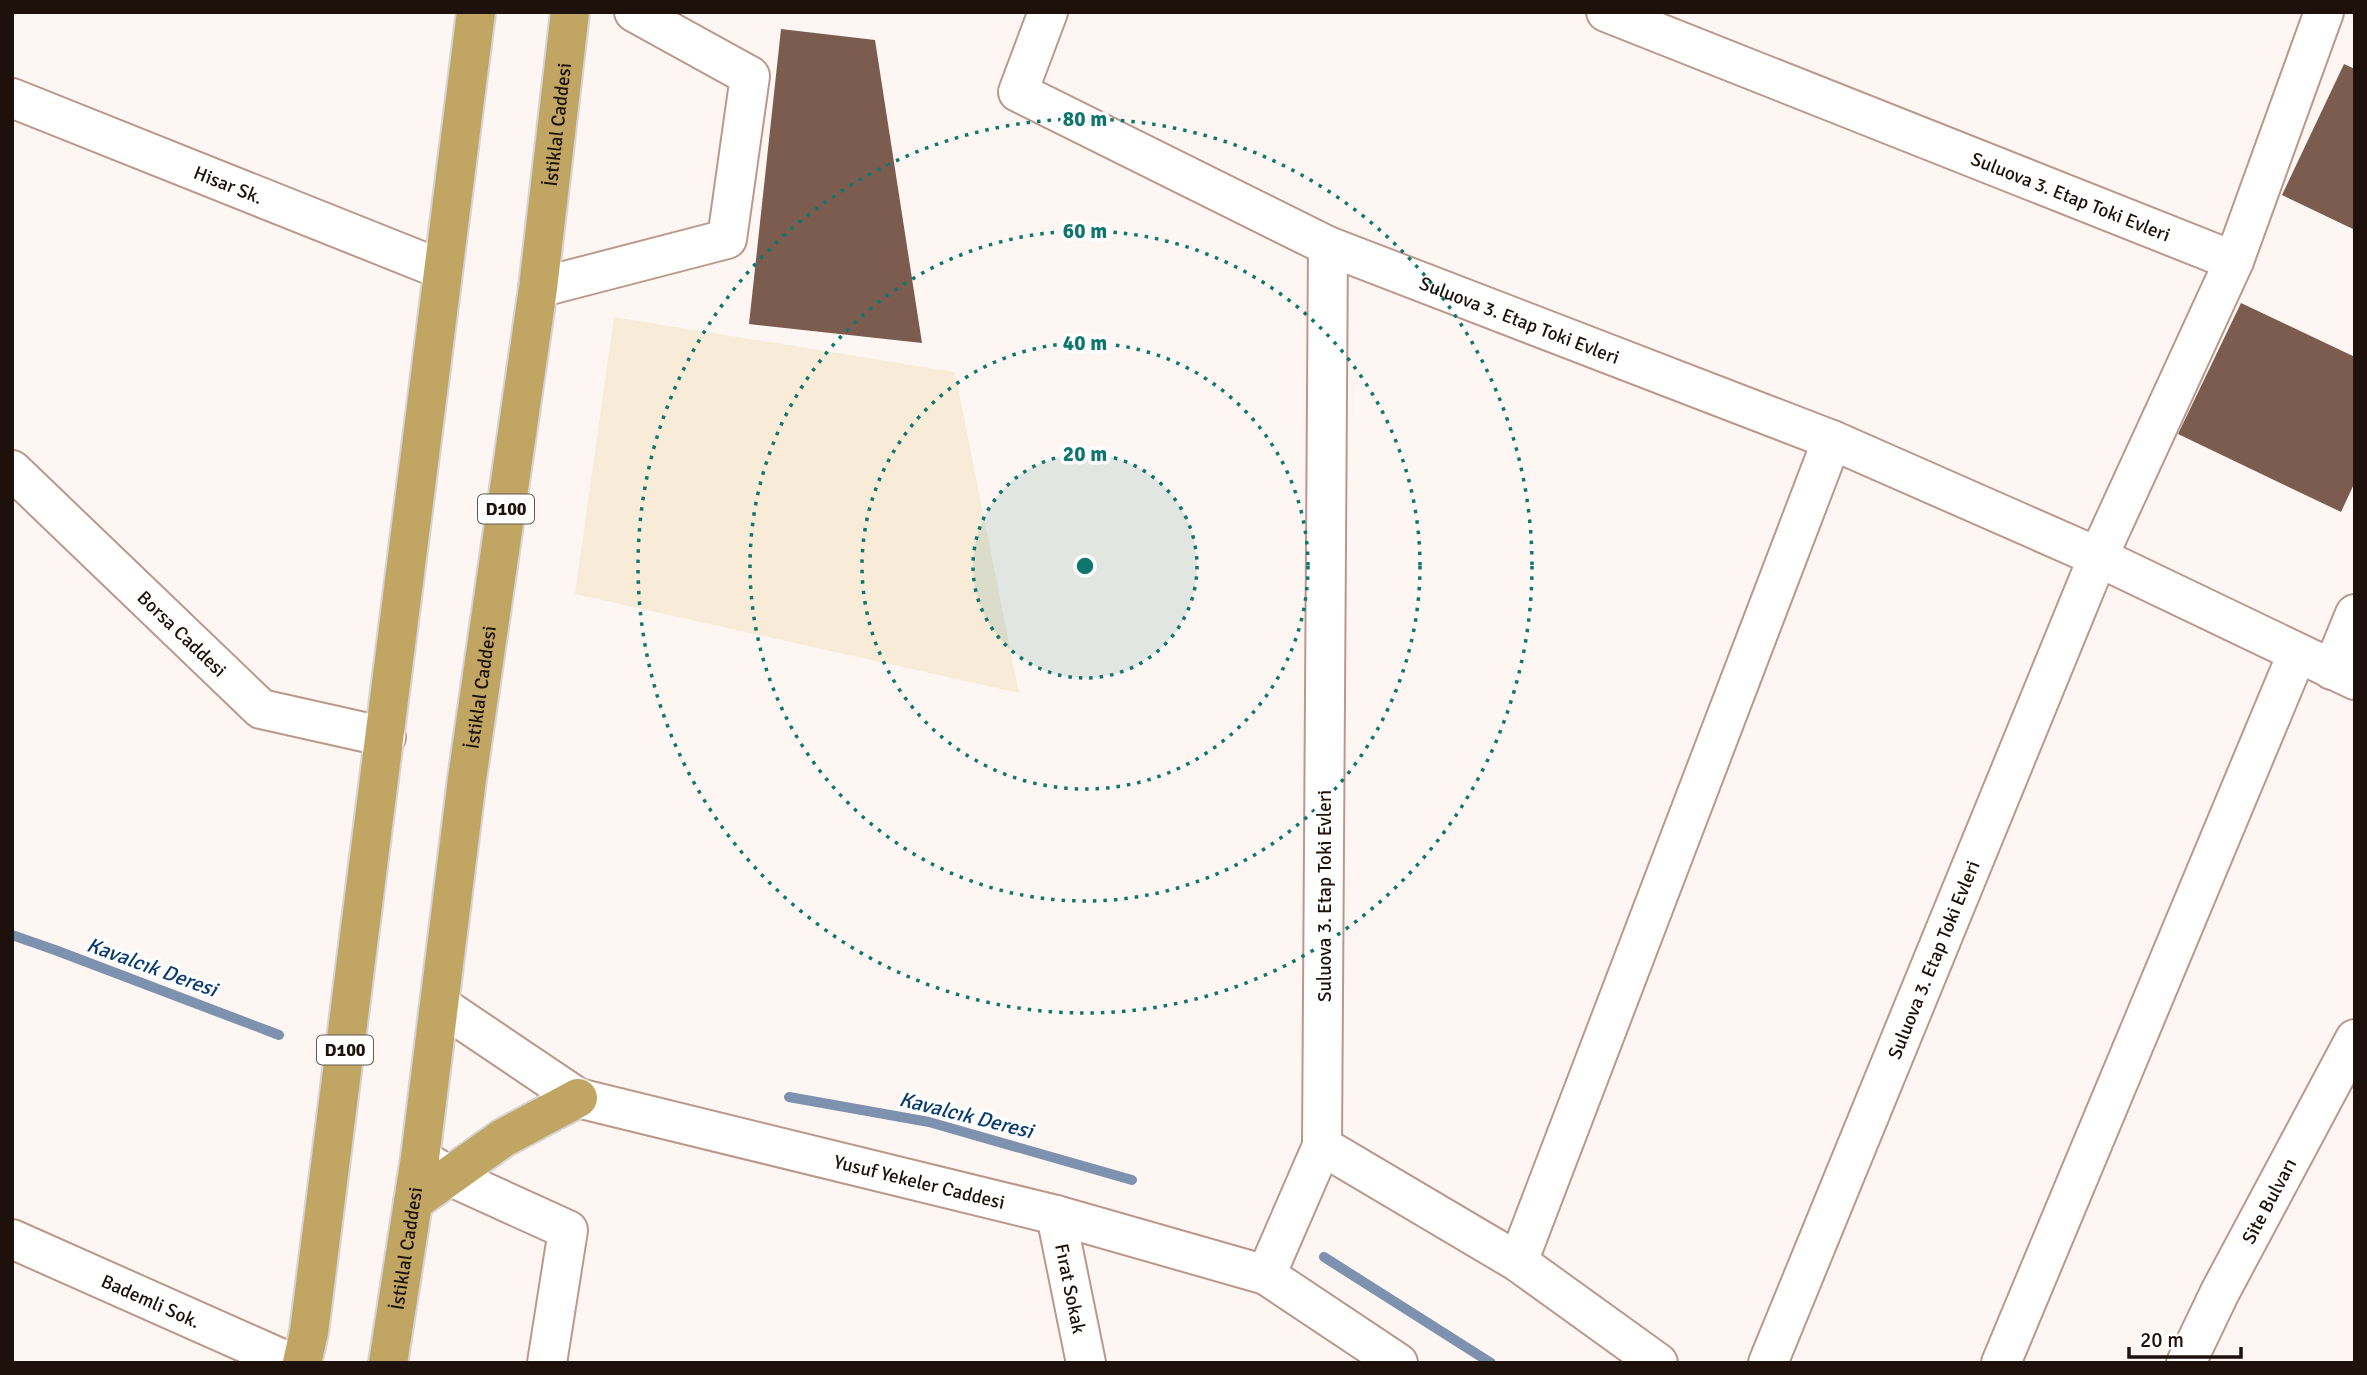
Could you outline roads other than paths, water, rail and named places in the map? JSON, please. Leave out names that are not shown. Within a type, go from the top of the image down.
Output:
[{"type":"highway","name":"D100","points":[[302,1363],[309,1332],[386,737],[476,12]]},
{"type":"highway","name":"İstiklal Caddesi","points":[[388,1363],[413,1202],[434,1167],[440,1005],[467,779],[538,288],[570,12]]},
{"type":"highway","points":[[434,1167],[503,1138],[578,1098]]},
{"type":"street","points":[[538,288],[727,239],[750,76],[634,12]]},
{"type":"street","name":"Suluova 3. Etap Toki Evleri","points":[[1048,12],[1018,92],[1328,246],[1832,440],[2098,557],[2344,675]]},
{"type":"street","name":"Suluova 3. Etap Toki Evleri","points":[[1606,12],[2234,261],[2098,557],[1768,1363]]},
{"type":"street","points":[[2234,261],[2324,12]]},
{"type":"street","name":"Hisar Sk.","points":[[12,98],[443,270]]},
{"type":"street","name":"Suluova 3. Etap Toki Evleri","points":[[1322,1146],[1328,246]]},
{"type":"street","points":[[1518,1262],[1832,440]]},
{"type":"street","name":"Borsa Caddesi","points":[[12,470],[261,709],[386,737]]},
{"type":"street","points":[[2344,675],[2355,614]]},
{"type":"street","points":[[2001,1363],[2297,654]]},
{"type":"street","name":"Yusuf Yekeler Caddesi","points":[[440,1005],[578,1098],[1056,1215],[1266,1275],[1398,1363]]},
{"type":"street","name":"Site Bulvarı","points":[[2186,1363],[2220,1292],[2355,1039]]},
{"type":"street","points":[[1266,1275],[1322,1146],[1518,1262],[1658,1363]]},
{"type":"street","points":[[434,1167],[568,1230],[547,1363]]},
{"type":"street","name":"Fırat Sokak","points":[[1056,1215],[1086,1363]]},
{"type":"street","name":"Bademli Sok.","points":[[12,1239],[291,1363]]},
{"type":"waterway","name":"Kavalcık Deresi","points":[[12,935],[279,1035]]},
{"type":"waterway","name":"Kavalcık Deresi","points":[[789,1097],[929,1122],[1132,1180]]},
{"type":"waterway","name":"Kavalcık Deresi","points":[[1324,1257],[1491,1363]]}]
